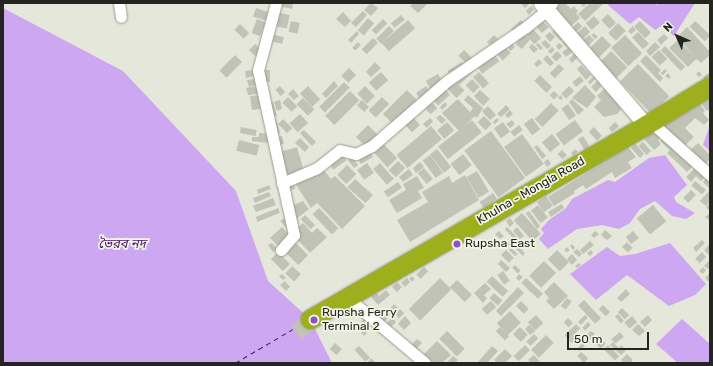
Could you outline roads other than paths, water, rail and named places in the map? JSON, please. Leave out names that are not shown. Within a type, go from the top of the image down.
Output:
[{"type":"highway","name":"Khulna - Mongla Road","points":[[310,319],[649,123],[710,86]]},
{"type":"main road","points":[[547,5],[649,123]]},
{"type":"street","points":[[119,3],[121,17]]},
{"type":"street","points":[[276,3],[258,70],[294,235],[281,250]]},
{"type":"street","points":[[282,183],[317,168],[340,150],[356,154],[372,146],[447,81],[526,27],[547,5]]},
{"type":"street","points":[[649,123],[710,175]]},
{"type":"street","points":[[348,298],[425,363]]},
{"type":"water","points":[[609,3],[654,3],[657,5],[659,3],[695,3],[674,36],[661,26],[655,30],[639,17],[630,24],[608,5]]},
{"type":"water","name":"ভৈরব নদ","points":[[3,8],[123,71],[236,191],[268,281],[310,319],[332,363],[3,363]]},
{"type":"water","points":[[710,125],[710,151],[703,145]]},
{"type":"water","points":[[665,155],[687,185],[674,197],[676,202],[695,213],[686,219],[672,216],[655,201],[640,209],[630,223],[619,229],[602,225],[577,229],[548,249],[539,239],[544,233],[541,229],[549,220],[566,208],[572,199],[608,180],[615,182],[649,158]]},
{"type":"water","points":[[670,243],[706,284],[695,295],[669,306],[627,275],[596,300],[570,274],[607,247],[620,256],[635,254]]},
{"type":"water","points":[[682,319],[710,344],[710,363],[678,363],[656,344]]},
{"type":"place","name":"Rupsha East","points":[[457,244]]},
{"type":"place","name":"Rupsha Ferry Terminal 2","points":[[314,320]]}]
